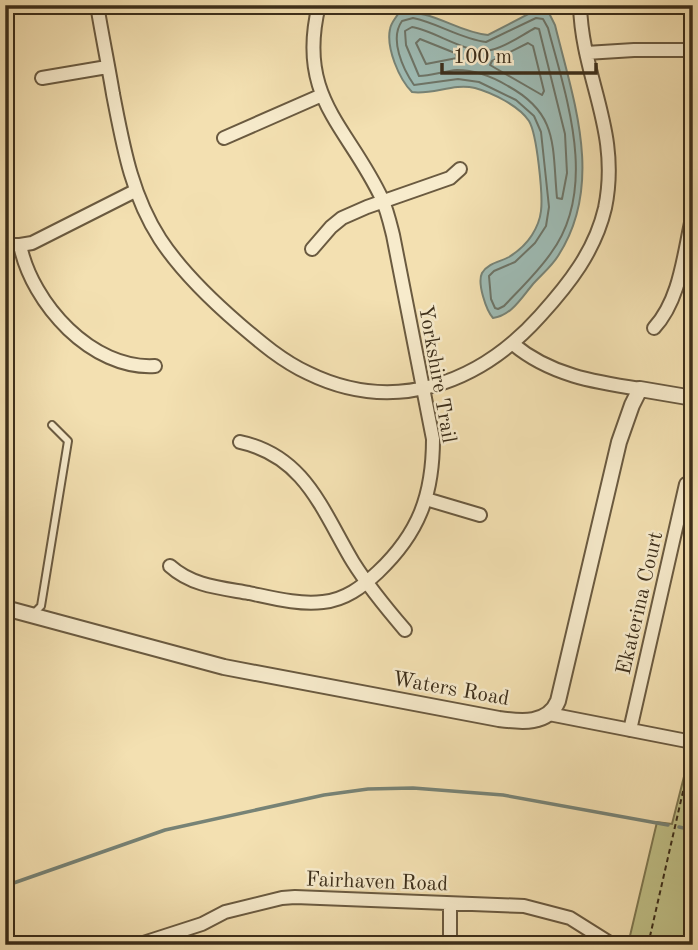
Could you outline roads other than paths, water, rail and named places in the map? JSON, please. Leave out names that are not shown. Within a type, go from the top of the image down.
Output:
[{"type":"street","points":[[97,5],[122,144],[135,191],[152,226],[179,264],[214,303],[274,352],[304,372],[347,387],[389,392],[423,389],[474,371],[513,344],[571,280],[592,247],[604,211],[609,153],[601,108],[586,53],[580,5]]},
{"type":"street","name":"Yorkshire Trail","points":[[170,566],[188,579],[203,584],[310,603],[338,599],[367,582],[405,543],[426,499],[433,462],[433,439],[393,235],[384,202],[333,120],[322,95],[314,54],[319,5]]},
{"type":"street","points":[[586,53],[693,50]]},
{"type":"street","points":[[42,78],[107,67]]},
{"type":"street","points":[[224,138],[322,95]]},
{"type":"street","points":[[312,249],[342,218],[367,206],[450,178],[460,169]]},
{"type":"street","points":[[5,245],[20,246],[32,243],[135,191]]},
{"type":"street","points":[[654,328],[667,312],[673,298],[693,214]]},
{"type":"street","points":[[20,246],[40,294],[76,334],[108,357],[120,362],[155,366]]},
{"type":"street","points":[[513,344],[551,369],[590,380],[693,398]]},
{"type":"street","points":[[640,389],[619,442],[558,701],[549,714],[690,744]]},
{"type":"street","points":[[240,442],[266,449],[299,474],[324,508],[367,582],[405,630]]},
{"type":"street","name":"Ekaterina Court","points":[[630,730],[686,484]]},
{"type":"street","points":[[426,499],[480,515]]},
{"type":"street","name":"Waters Road","points":[[5,608],[258,675],[509,721],[531,721],[549,714]]},
{"type":"street","name":"Fairhaven Road","points":[[137,945],[202,924],[225,912],[282,898],[524,906],[555,913],[582,924],[613,945]]},
{"type":"street","points":[[450,904],[450,945]]},
{"type":"lane","points":[[32,616],[41,606],[68,441],[52,425]]},
{"type":"water","points":[[534,11],[549,13],[555,25],[576,112],[581,141],[580,200],[572,228],[556,260],[511,310],[493,318],[483,296],[482,273],[487,267],[509,257],[525,244],[541,214],[540,179],[532,128],[525,115],[512,105],[475,88],[412,92],[395,63],[390,45],[390,29],[398,14],[410,13],[432,17],[488,35]]},
{"type":"waterway","points":[[5,886],[165,830],[324,795],[368,789],[413,788],[503,795],[668,825]]},
{"type":"waterway","points":[[679,827],[693,830]]}]
